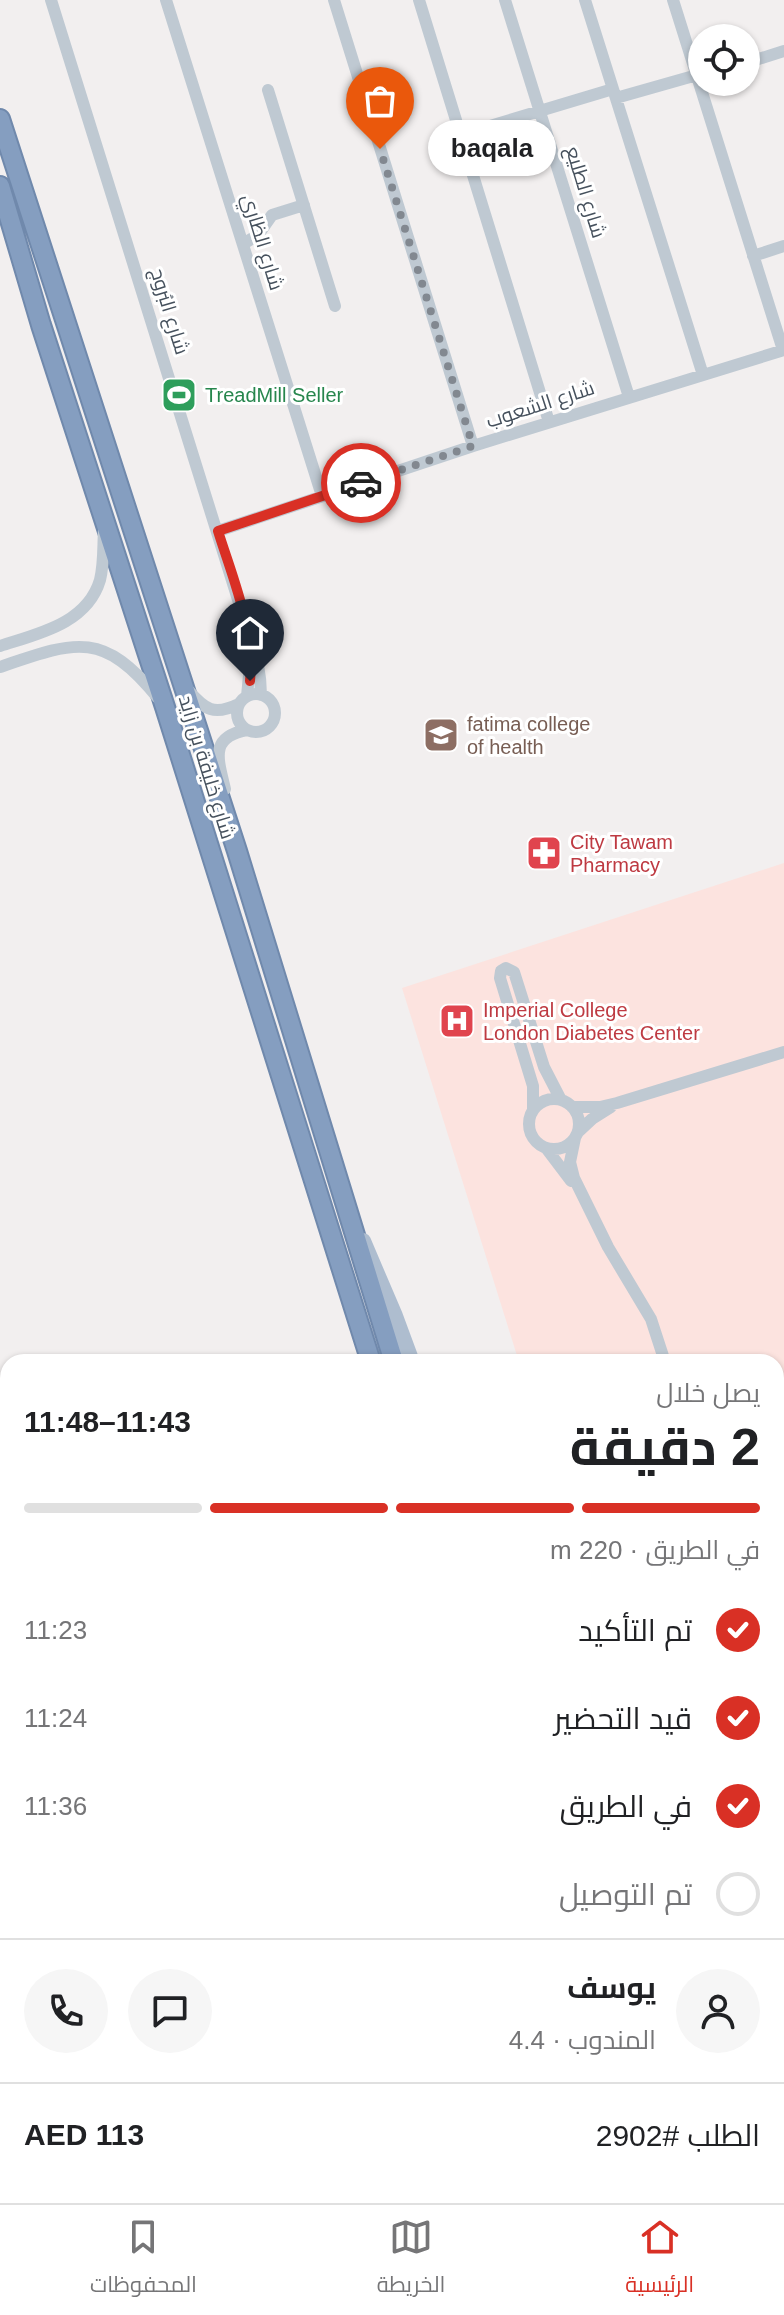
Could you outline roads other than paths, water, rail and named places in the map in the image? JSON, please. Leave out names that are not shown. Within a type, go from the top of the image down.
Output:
[{"type":"highway","name":"شارع خليفة بن زايد","points":[[0,119],[237,851],[392,1354]]},
{"type":"highway","name":"شارع خليفة بن زايد","points":[[0,186],[41,325],[368,1354]]},
{"type":"main road","name":"شارع خليفة بن زايد","points":[[347,1207],[381,1279],[409,1354]]},
{"type":"street","name":"شارع البُروج","points":[[51,0],[249,635],[249,698]]},
{"type":"street","name":"شارع الظاري","points":[[166,0],[322,496]]},
{"type":"street","points":[[334,0],[473,446]]},
{"type":"street","points":[[419,0],[549,422]]},
{"type":"street","name":"شارع الطليع","points":[[505,0],[629,397]]},
{"type":"street","points":[[585,0],[703,375]]},
{"type":"street","points":[[673,0],[688,44]]},
{"type":"street","points":[[760,59],[784,51]]},
{"type":"street","points":[[460,135],[540,111],[688,78]]},
{"type":"street","points":[[268,90],[335,306]]},
{"type":"street","points":[[705,96],[783,350]]},
{"type":"street","points":[[243,244],[258,235],[272,215],[304,205]]},
{"type":"street","points":[[753,256],[784,246]]},
{"type":"street","name":"شارع الشعوب","points":[[218,531],[473,446],[783,350]]},
{"type":"street","points":[[0,646],[58,627],[89,600],[101,576],[105,519]]},
{"type":"street","points":[[0,667],[67,646],[93,647],[121,659],[165,707]]},
{"type":"street","points":[[185,687],[198,702],[211,710],[225,711],[249,698],[267,697],[274,706],[274,720],[265,730],[256,733],[247,730],[238,719],[249,698]]},
{"type":"street","points":[[237,851],[218,755],[222,742],[229,735],[247,730]]},
{"type":"street","points":[[659,1354],[640,1312],[606,1258],[570,1180],[546,1148],[530,1134],[533,1086],[500,978],[501,971],[506,968],[514,972],[544,1067],[579,1122],[570,1155],[574,1178],[608,1247],[651,1319],[661,1354]]},
{"type":"street","points":[[533,1110],[545,1100],[600,1107],[784,1052]]},
{"type":"street","points":[[546,1148],[562,1148],[600,1113],[617,1103]]},
{"type":"place","name":"baqala","points":[[380,149]]},
{"type":"place","name":"TreadMill Seller","points":[[179,395]]},
{"type":"place","name":"fatima college of health","points":[[441,735]]},
{"type":"place","name":"City Tawam Pharmacy","points":[[544,853]]},
{"type":"place","name":"Imperial College London Diabetes Center","points":[[457,1021]]}]
